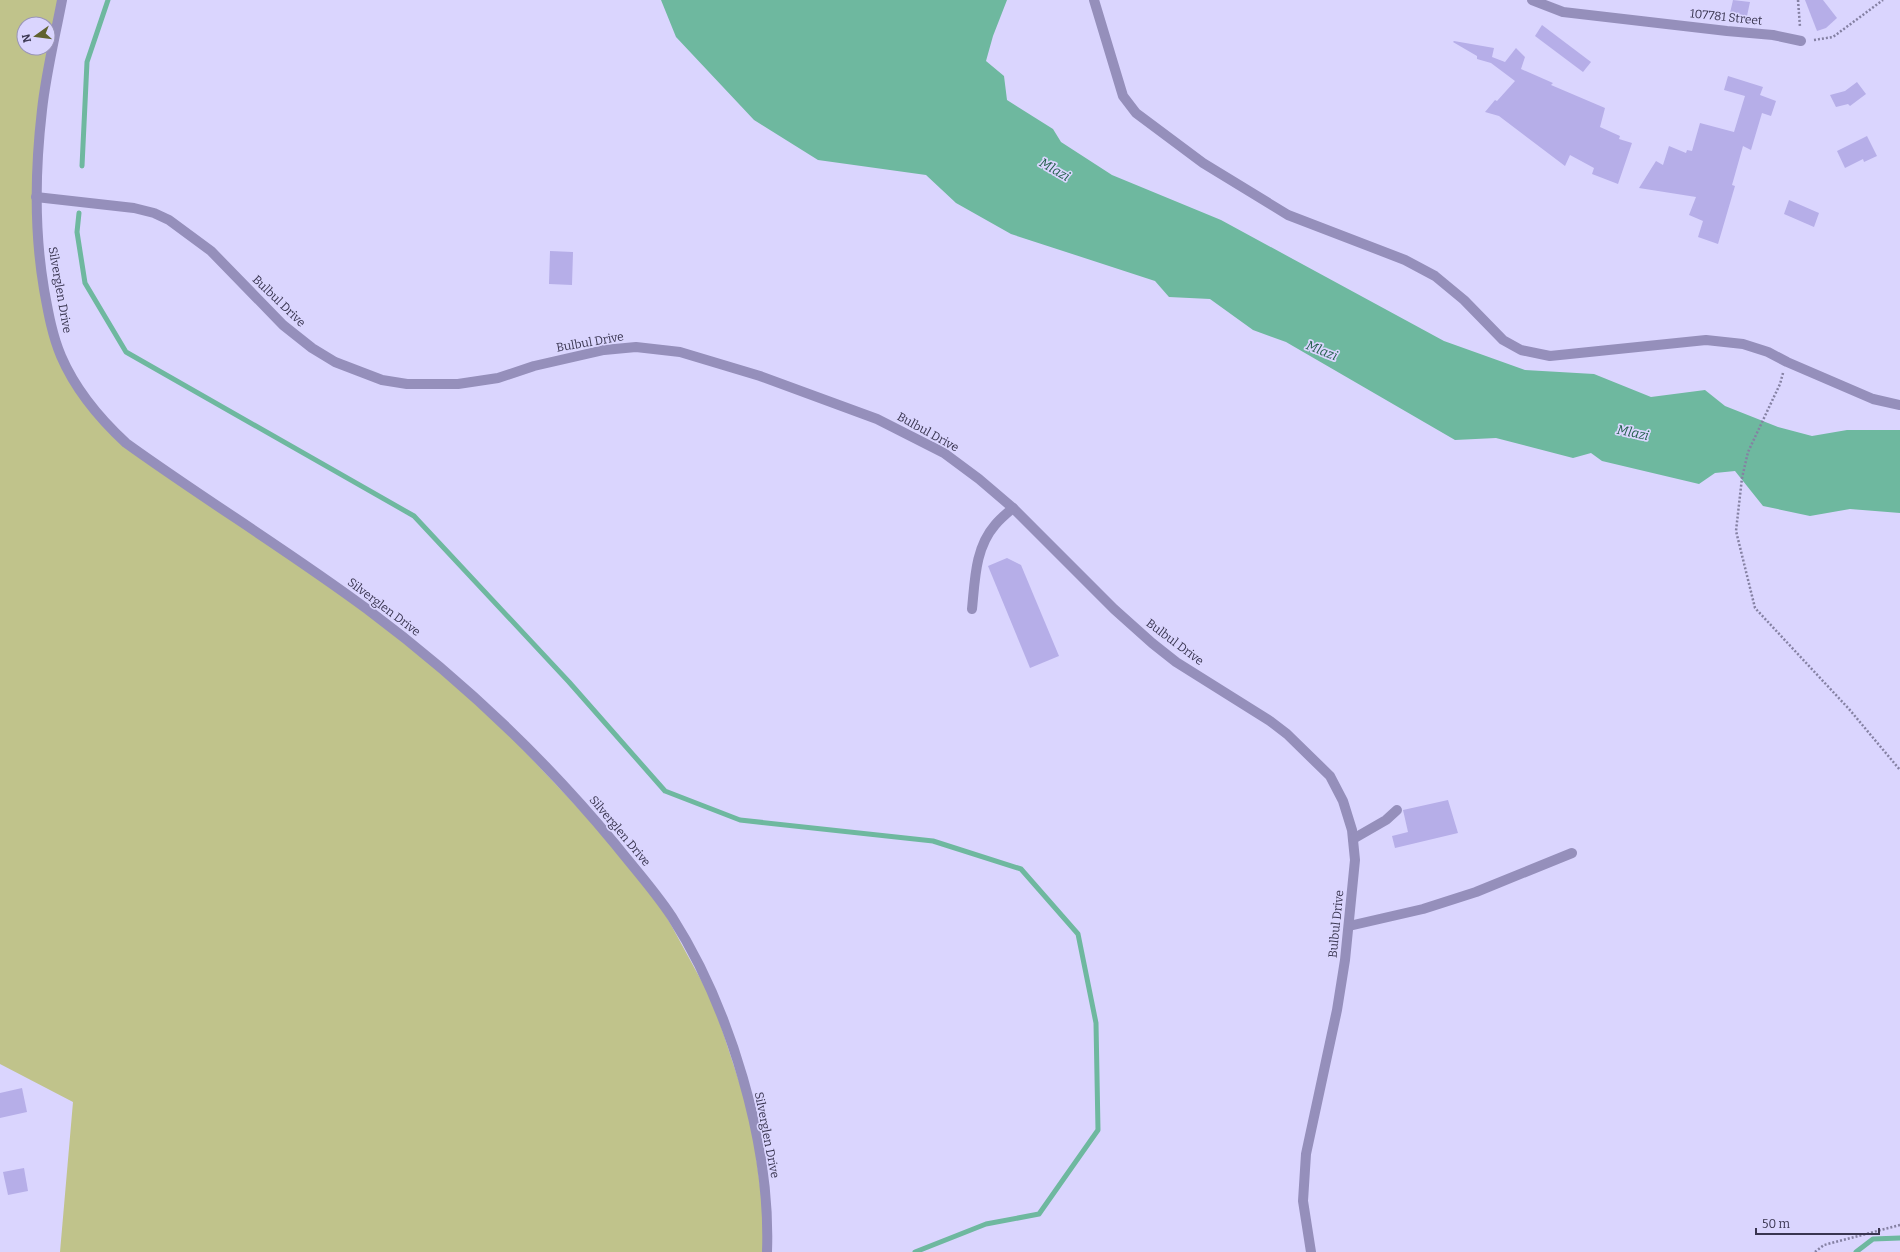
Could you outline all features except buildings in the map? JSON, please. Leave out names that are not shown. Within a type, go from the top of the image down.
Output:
[{"type":"street","name":"Silverglen Drive","points":[[62,0],[42,110],[36,197],[42,275],[54,338],[61,356],[77,386],[98,415],[126,443],[321,576],[429,657],[484,707],[552,774],[599,825],[649,885],[672,917],[697,962],[715,1002],[741,1072],[760,1159],[765,1196],[767,1252]]},
{"type":"street","points":[[1094,0],[1123,96],[1136,113],[1203,163],[1288,215],[1405,260],[1435,276],[1464,300],[1503,340],[1521,350],[1550,356],[1706,340],[1742,344],[1768,352],[1786,362],[1873,399],[1900,405]]},
{"type":"street","name":"107781 Street","points":[[1532,0],[1563,12],[1773,35],[1801,41]]},
{"type":"street","name":"Bulbul Drive","points":[[36,197],[134,208],[154,213],[169,220],[211,251],[283,325],[312,348],[335,362],[382,380],[406,384],[458,384],[498,378],[534,366],[604,350],[636,347],[680,352],[753,374],[876,419],[944,454],[979,479],[1013,508],[1114,610],[1152,643],[1176,662],[1270,721],[1320,766],[1330,776],[1338,789],[1348,813],[1355,860],[1349,926],[1338,1010],[1306,1154],[1303,1201],[1311,1252]]},
{"type":"street","points":[[972,608],[976,567],[983,544],[995,525],[1013,508]]},
{"type":"street","points":[[1353,839],[1386,820],[1396,810]]},
{"type":"street","points":[[1349,926],[1423,909],[1476,892],[1572,852]]},
{"type":"path","points":[[1798,0],[1801,41],[1833,37],[1883,0]]},
{"type":"path","points":[[1786,362],[1780,384],[1748,452],[1742,478],[1736,531],[1755,608],[1850,709],[1900,770]]},
{"type":"path","points":[[1815,1252],[1824,1245],[1900,1226]]},
{"type":"shaded area","points":[[0,0],[61,0],[56,35],[56,16],[16,16],[16,56],[53,56],[33,196],[55,343],[97,418],[208,501],[428,657],[514,740],[597,828],[648,885],[713,1002],[751,1118],[764,1216],[764,1252],[60,1252],[73,1102],[0,1064]]},
{"type":"water","name":"Mlazi","points":[[661,0],[1007,0],[993,36],[986,61],[1004,76],[1007,100],[1053,129],[1061,142],[1112,175],[1221,220],[1444,341],[1525,370],[1594,374],[1651,397],[1705,390],[1725,406],[1778,427],[1812,436],[1847,430],[1900,430],[1900,513],[1850,509],[1810,516],[1763,506],[1735,471],[1715,473],[1699,484],[1602,461],[1591,453],[1573,458],[1496,438],[1455,440],[1286,342],[1253,330],[1210,299],[1169,297],[1155,281],[1011,234],[956,203],[926,175],[818,160],[754,120],[676,37]]},
{"type":"waterway","points":[[82,166],[87,62],[108,0]]},
{"type":"waterway","points":[[79,213],[77,232],[85,283],[126,352],[414,516],[569,682],[665,791],[740,820],[933,841],[1021,869],[1078,934],[1096,1023],[1098,1130],[1039,1214],[986,1224],[915,1252]]},
{"type":"waterway","points":[[1856,1252],[1873,1239],[1900,1238]]}]
